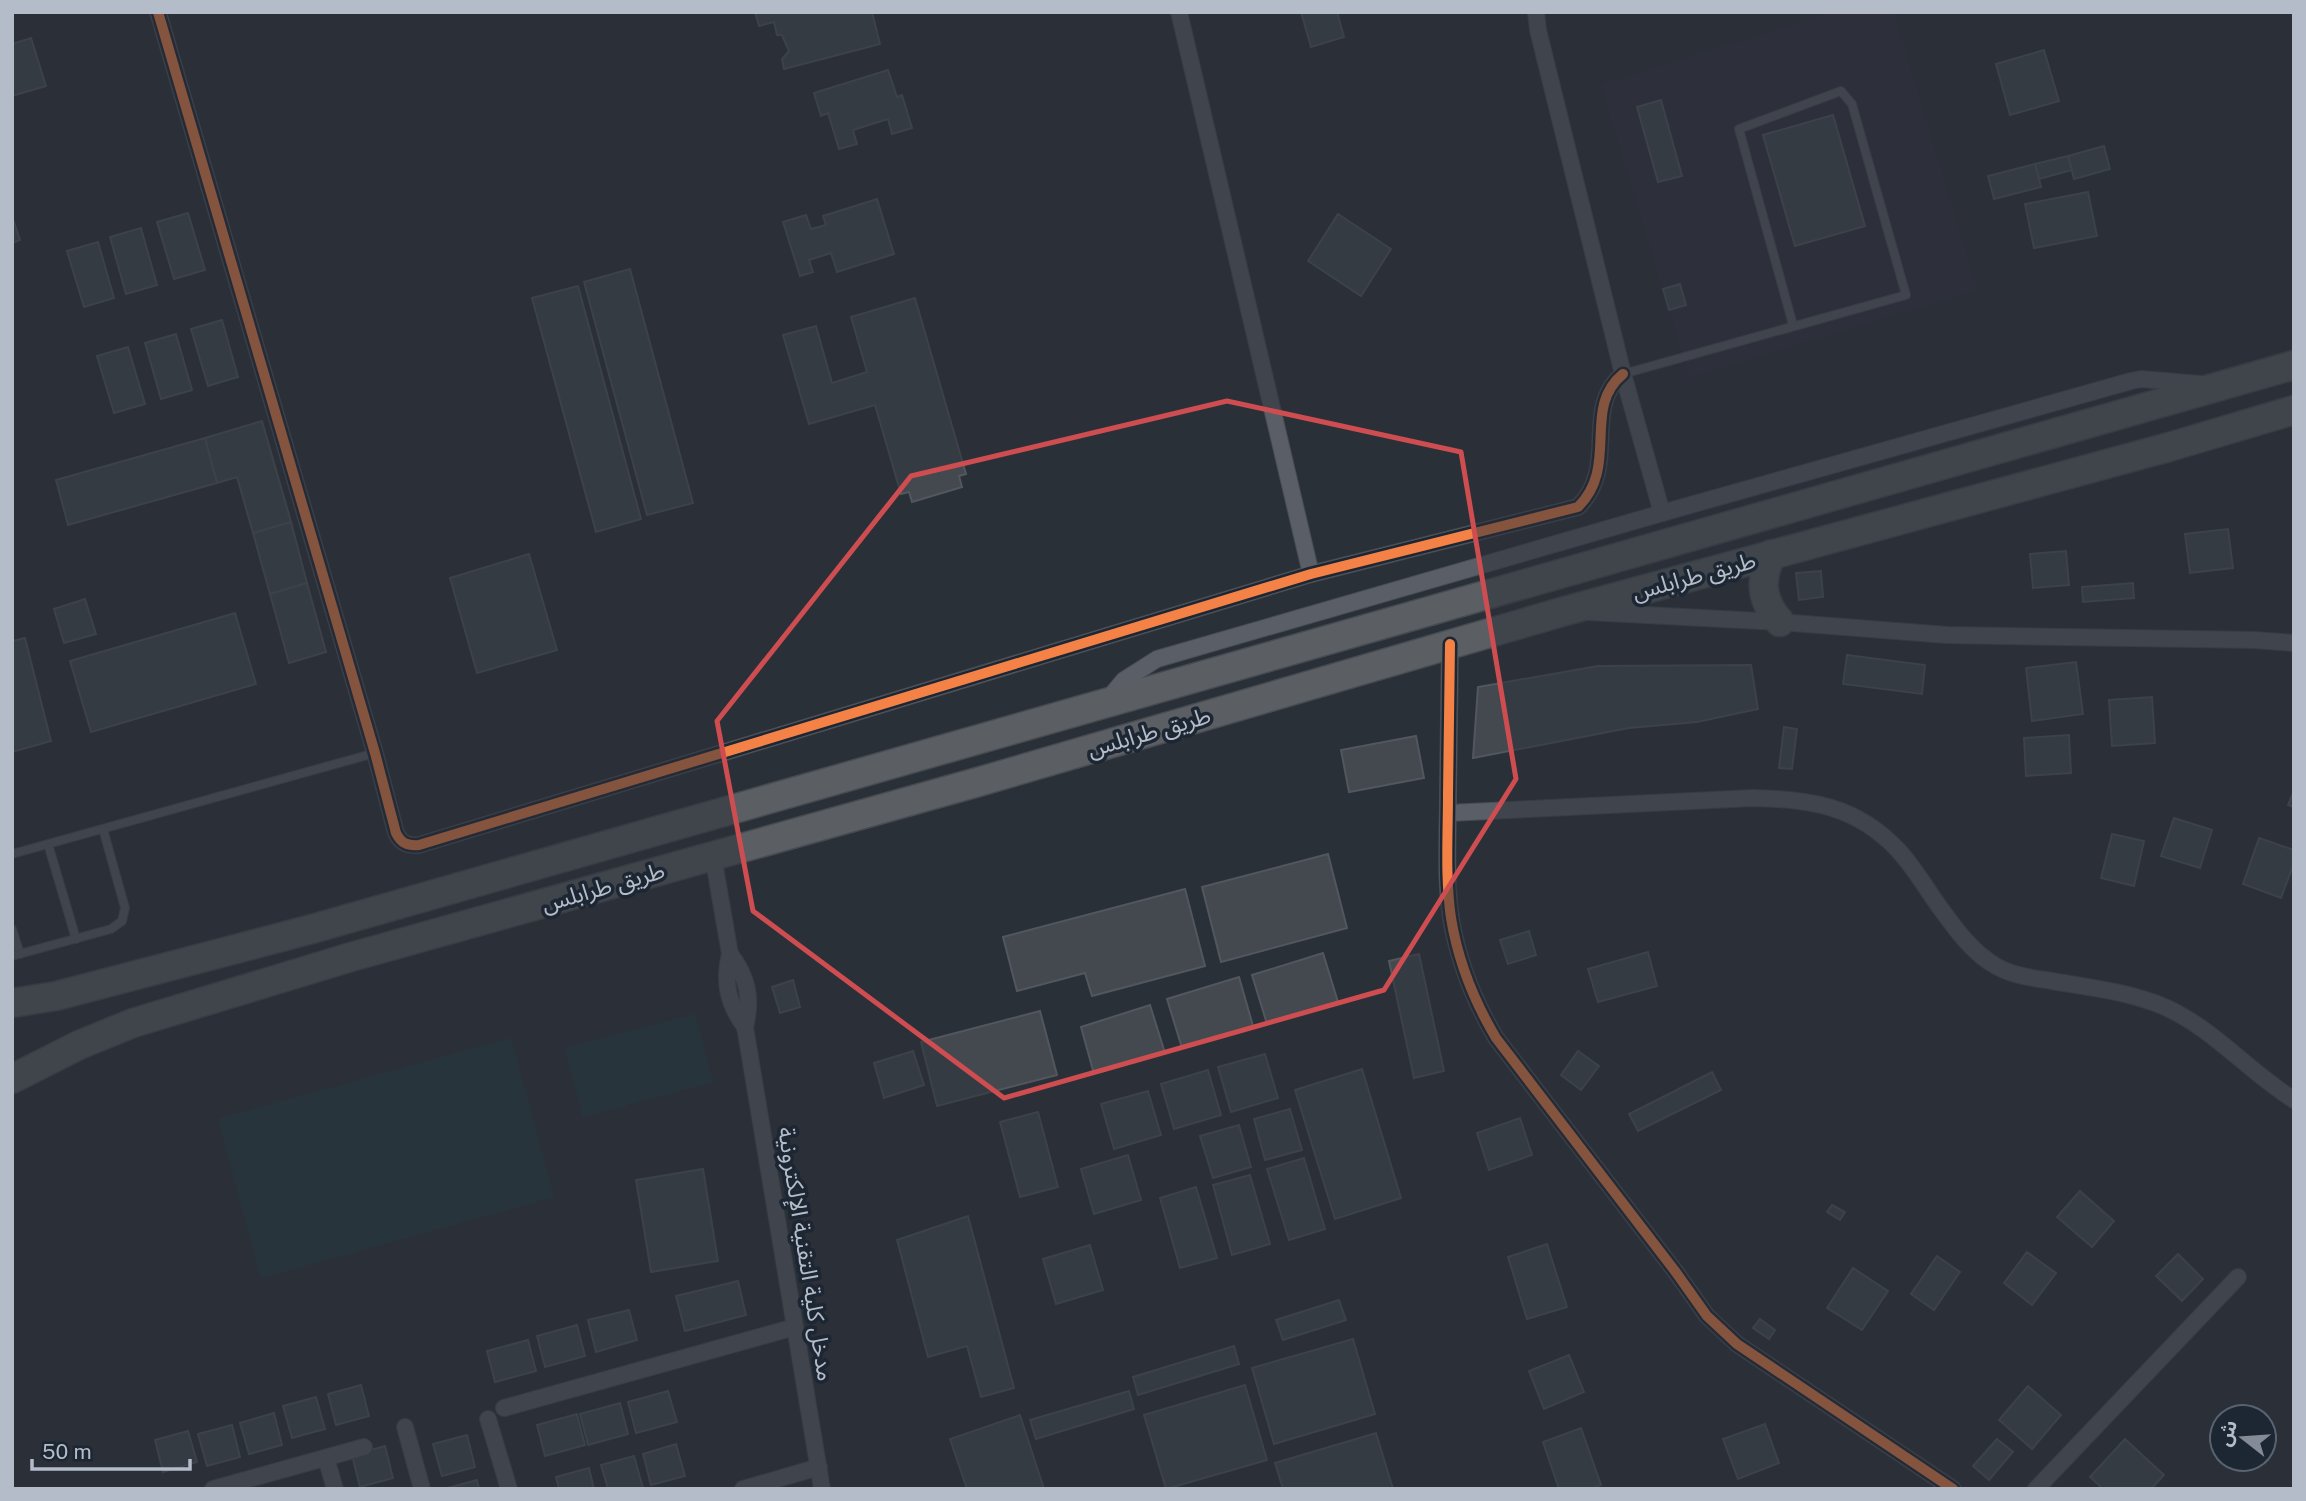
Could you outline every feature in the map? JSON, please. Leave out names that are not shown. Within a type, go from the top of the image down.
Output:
[{"type":"highway","points":[[12,1003],[55,996],[312,929],[2294,365]]},
{"type":"highway","name":"طريق طرابلس","points":[[12,1079],[79,1045],[133,1024],[351,957],[978,782],[1565,611],[2169,447],[2294,410]]},
{"type":"highway","points":[[1772,554],[1763,577],[1763,590],[1766,602],[1780,622]]},
{"type":"street","points":[[158,12],[396,833],[405,844],[419,845],[1311,574],[1578,507],[1587,498],[1597,479],[1604,404],[1611,387],[1623,374]]},
{"type":"street","points":[[1179,12],[1311,574]]},
{"type":"street","points":[[1536,12],[1538,30],[1623,374],[1662,513]]},
{"type":"street","points":[[1106,702],[1124,680],[1157,659],[1662,513],[2131,380],[2217,386]]},
{"type":"street","points":[[1565,611],[1780,622],[1947,635],[2294,643]]},
{"type":"street","points":[[1450,644],[1448,878],[1451,918],[1459,954],[1481,1013],[1515,1065],[1690,1294],[1722,1331],[1754,1356],[1953,1489]]},
{"type":"street","points":[[1448,813],[1753,798],[1792,799],[1848,812],[1876,829],[1899,850],[1949,919],[1981,957],[1998,968],[2020,975],[2126,994],[2157,1004],[2190,1020],[2277,1090],[2294,1100]]},
{"type":"street","name":"مدخل كلية التقنية الإلكترونية","points":[[713,856],[730,954],[727,995],[745,1027],[822,1489]]},
{"type":"street","points":[[2036,1489],[2238,1277]]},
{"type":"street","points":[[504,1408],[795,1327]]},
{"type":"street","points":[[488,1419],[509,1489]]},
{"type":"street","points":[[405,1427],[422,1489]]},
{"type":"street","points":[[213,1489],[364,1447]]},
{"type":"street","points":[[326,1458],[335,1489]]},
{"type":"street","points":[[743,1489],[819,1467]]},
{"type":"lane","points":[[1623,374],[1906,295],[1852,104],[1841,91],[1738,129],[1793,325]]},
{"type":"lane","points":[[12,854],[375,754]]},
{"type":"lane","points":[[12,929],[16,955],[111,929],[122,921],[125,908],[103,829]]},
{"type":"lane","points":[[48,844],[76,939]]},
{"type":"highlighted area","points":[[1227,401],[1461,452],[1516,779],[1384,990],[1004,1098],[753,911],[717,721],[911,476]]},
{"type":"shaded area","points":[[1833,12],[1894,12],[1978,290],[1689,378],[1600,84]]},
{"type":"green space","points":[[695,1014],[713,1082],[583,1117],[565,1048]]},
{"type":"green space","points":[[511,1038],[554,1197],[261,1278],[218,1119]]},
{"type":"building","points":[[755,12],[872,12],[880,44],[784,69],[782,59],[789,51],[782,35],[777,35],[774,22],[759,26]]},
{"type":"building","points":[[1301,12],[1337,12],[1344,37],[1311,47]]},
{"type":"building","points":[[31,38],[46,86],[12,96],[12,44]]},
{"type":"building","points":[[2044,50],[2059,101],[2010,115],[1996,64]]},
{"type":"building","points":[[888,70],[897,97],[902,95],[912,128],[892,134],[888,119],[853,130],[857,144],[839,149],[828,113],[821,116],[814,93]]},
{"type":"building","points":[[1661,100],[1682,176],[1658,182],[1637,107]]},
{"type":"building","points":[[1833,115],[1865,226],[1795,246],[1763,135]]},
{"type":"building","points":[[2104,146],[2110,169],[2074,179],[2068,156]]},
{"type":"building","points":[[2068,156],[2072,170],[2039,179],[2035,164]]},
{"type":"building","points":[[2035,164],[2041,187],[1994,199],[1988,176]]},
{"type":"building","points":[[2088,192],[2097,236],[2034,248],[2025,204]]},
{"type":"building","points":[[877,199],[894,254],[837,272],[831,253],[809,260],[813,272],[800,276],[783,222],[806,215],[811,229],[826,225],[823,216]]},
{"type":"building","points":[[188,213],[205,270],[174,279],[157,222]]},
{"type":"building","points":[[1338,214],[1391,249],[1361,296],[1308,261]]},
{"type":"building","points":[[12,216],[20,240],[12,243]]},
{"type":"building","points":[[141,228],[157,285],[126,294],[110,237]]},
{"type":"building","points":[[98,242],[114,298],[84,307],[67,251]]},
{"type":"building","points":[[630,269],[693,503],[647,515],[584,282]]},
{"type":"building","points":[[1680,284],[1686,305],[1669,310],[1663,289]]},
{"type":"building","points":[[578,286],[641,519],[596,532],[532,298]]},
{"type":"building","points":[[915,298],[966,474],[959,476],[962,487],[912,502],[909,492],[901,494],[875,405],[809,424],[783,335],[816,326],[832,383],[867,372],[851,317]]},
{"type":"building","points":[[222,320],[238,377],[208,386],[191,329]]},
{"type":"building","points":[[176,334],[192,390],[161,399],[145,343]]},
{"type":"building","points":[[128,347],[145,404],[114,413],[97,356]]},
{"type":"building","points":[[262,421],[291,522],[253,533],[237,477],[217,483],[205,438]]},
{"type":"building","points":[[205,438],[217,483],[68,525],[56,480]]},
{"type":"building","points":[[291,522],[307,583],[270,594],[253,533]]},
{"type":"building","points":[[2228,529],[2233,568],[2190,573],[2185,534]]},
{"type":"building","points":[[2066,551],[2069,585],[2033,588],[2030,554]]},
{"type":"building","points":[[529,554],[557,650],[477,673],[450,578]]},
{"type":"building","points":[[1821,571],[1823,597],[1799,600],[1796,573]]},
{"type":"building","points":[[307,583],[326,652],[289,663],[270,594]]},
{"type":"building","points":[[2133,583],[2134,598],[2083,602],[2082,587]]},
{"type":"building","points":[[85,599],[96,634],[64,643],[54,609]]},
{"type":"building","points":[[235,613],[256,684],[91,732],[70,661]]},
{"type":"building","points":[[25,638],[51,741],[12,752],[12,641]]},
{"type":"building","points":[[1847,655],[1925,665],[1922,694],[1843,684]]},
{"type":"building","points":[[2076,662],[2083,714],[2032,721],[2026,668]]},
{"type":"building","points":[[1751,665],[1758,709],[1697,722],[1629,728],[1473,758],[1478,687],[1598,666]]},
{"type":"building","points":[[2152,697],[2155,743],[2112,746],[2109,700]]},
{"type":"building","points":[[1784,727],[1797,729],[1792,769],[1779,768]]},
{"type":"building","points":[[2069,735],[2071,773],[2026,776],[2024,738]]},
{"type":"building","points":[[1416,736],[1424,778],[1349,792],[1341,750]]},
{"type":"building","points":[[2294,791],[2294,807],[2288,805]]},
{"type":"building","points":[[2174,818],[2212,830],[2200,868],[2161,856]]},
{"type":"building","points":[[2112,834],[2144,841],[2134,886],[2101,878]]},
{"type":"building","points":[[2259,838],[2294,850],[2294,863],[2281,898],[2243,884]]},
{"type":"building","points":[[1328,854],[1347,928],[1221,962],[1202,887]]},
{"type":"building","points":[[1185,889],[1205,966],[1092,996],[1085,973],[1017,991],[1003,937]]},
{"type":"building","points":[[1529,931],[1536,955],[1508,964],[1500,940]]},
{"type":"building","points":[[1648,952],[1657,986],[1598,1002],[1588,969]]},
{"type":"building","points":[[1323,953],[1338,1002],[1267,1024],[1252,975]]},
{"type":"building","points":[[1419,954],[1444,1071],[1414,1078],[1389,961]]},
{"type":"building","points":[[1239,977],[1253,1026],[1182,1048],[1167,999]]},
{"type":"building","points":[[793,980],[800,1007],[780,1013],[772,987]]},
{"type":"building","points":[[1150,1005],[1165,1053],[1094,1074],[1081,1027]]},
{"type":"building","points":[[1040,1011],[1057,1075],[937,1106],[921,1042]]},
{"type":"building","points":[[913,1051],[924,1085],[884,1098],[874,1063]]},
{"type":"building","points":[[1578,1051],[1599,1066],[1581,1090],[1561,1075]]},
{"type":"building","points":[[1265,1054],[1278,1098],[1231,1112],[1218,1067]]},
{"type":"building","points":[[1362,1069],[1401,1198],[1335,1219],[1295,1090]]},
{"type":"building","points":[[1208,1070],[1221,1115],[1174,1129],[1161,1084]]},
{"type":"building","points":[[1712,1072],[1721,1090],[1638,1131],[1629,1114]]},
{"type":"building","points":[[1148,1091],[1161,1135],[1114,1149],[1101,1104]]},
{"type":"building","points":[[1290,1109],[1302,1150],[1265,1160],[1254,1119]]},
{"type":"building","points":[[1038,1112],[1058,1187],[1020,1197],[1000,1122]]},
{"type":"building","points":[[1520,1118],[1532,1155],[1489,1170],[1477,1133]]},
{"type":"building","points":[[1239,1125],[1251,1167],[1213,1178],[1200,1136]]},
{"type":"building","points":[[1128,1155],[1141,1200],[1094,1214],[1081,1169]]},
{"type":"building","points":[[1304,1158],[1325,1229],[1289,1240],[1267,1169]]},
{"type":"building","points":[[703,1169],[718,1261],[651,1272],[636,1180]]},
{"type":"building","points":[[1250,1175],[1270,1244],[1232,1255],[1213,1185]]},
{"type":"building","points":[[1196,1187],[1217,1258],[1180,1268],[1160,1198]]},
{"type":"building","points":[[2080,1191],[2114,1221],[2092,1247],[2057,1217]]},
{"type":"building","points":[[1832,1205],[1845,1212],[1840,1220],[1827,1212]]},
{"type":"building","points":[[968,1216],[1014,1388],[981,1397],[967,1346],[928,1357],[897,1240]]},
{"type":"building","points":[[1547,1244],[1567,1307],[1527,1319],[1508,1257]]},
{"type":"building","points":[[1090,1245],[1103,1290],[1056,1304],[1043,1259]]},
{"type":"building","points":[[2027,1252],[2056,1273],[2032,1305],[2004,1283]]},
{"type":"building","points":[[2178,1254],[2203,1279],[2182,1301],[2156,1276]]},
{"type":"building","points":[[1937,1256],[1960,1272],[1934,1310],[1911,1294]]},
{"type":"building","points":[[1853,1268],[1888,1291],[1862,1330],[1827,1308]]},
{"type":"building","points":[[738,1281],[746,1315],[685,1331],[676,1296]]},
{"type":"building","points":[[1339,1300],[1346,1320],[1283,1340],[1276,1320]]},
{"type":"building","points":[[629,1310],[637,1340],[596,1352],[588,1320]]},
{"type":"building","points":[[1760,1319],[1775,1330],[1769,1339],[1753,1328]]},
{"type":"building","points":[[577,1325],[585,1356],[545,1367],[537,1336]]},
{"type":"building","points":[[1353,1339],[1375,1414],[1274,1444],[1252,1368]]},
{"type":"building","points":[[528,1340],[536,1371],[495,1382],[487,1351]]},
{"type":"building","points":[[1234,1346],[1239,1364],[1138,1395],[1133,1377]]},
{"type":"building","points":[[1569,1355],[1584,1392],[1544,1409],[1529,1371]]},
{"type":"building","points":[[361,1385],[369,1416],[336,1425],[328,1394]]},
{"type":"building","points":[[1245,1385],[1267,1460],[1166,1489],[1144,1415]]},
{"type":"building","points":[[2028,1386],[2061,1415],[2032,1449],[1999,1420]]},
{"type":"building","points":[[668,1391],[677,1422],[636,1433],[628,1402]]},
{"type":"building","points":[[1129,1391],[1134,1409],[1036,1439],[1030,1420]]},
{"type":"building","points":[[316,1397],[325,1429],[292,1438],[283,1406]]},
{"type":"building","points":[[620,1403],[628,1434],[588,1445],[580,1414]]},
{"type":"building","points":[[274,1413],[282,1445],[249,1454],[240,1423]]},
{"type":"building","points":[[577,1414],[585,1445],[545,1456],[537,1425]]},
{"type":"building","points":[[1020,1415],[1044,1489],[967,1489],[950,1439]]},
{"type":"building","points":[[1765,1424],[1779,1463],[1738,1479],[1723,1439]]},
{"type":"building","points":[[232,1425],[240,1457],[207,1466],[198,1434]]},
{"type":"building","points":[[1581,1428],[1601,1485],[1590,1489],[1559,1489],[1543,1442]]},
{"type":"building","points":[[188,1431],[197,1462],[163,1472],[155,1440]]},
{"type":"building","points":[[1376,1433],[1393,1489],[1283,1489],[1275,1463]]},
{"type":"building","points":[[467,1435],[475,1467],[442,1476],[433,1444]]},
{"type":"building","points":[[1997,1439],[2013,1452],[1989,1480],[1973,1466]]},
{"type":"building","points":[[2125,1439],[2164,1475],[2151,1489],[2103,1489],[2090,1477]]},
{"type":"building","points":[[676,1444],[685,1476],[651,1485],[643,1454]]},
{"type":"building","points":[[385,1446],[393,1478],[360,1487],[352,1455]]},
{"type":"building","points":[[634,1456],[643,1488],[608,1489],[601,1465]]},
{"type":"building","points":[[589,1468],[594,1489],[559,1489],[556,1477]]},
{"type":"building","points":[[477,1480],[479,1489],[444,1489]]},
{"type":"cycle path","points":[[158,12],[375,753],[396,833],[408,844],[419,845],[1311,574],[1578,507],[1590,491],[1597,474],[1604,403],[1611,388],[1623,374]]},
{"type":"cycle path","points":[[1450,644],[1447,856],[1449,903],[1463,965],[1474,995],[1496,1038],[1707,1316],[1737,1344],[1953,1489]]}]
